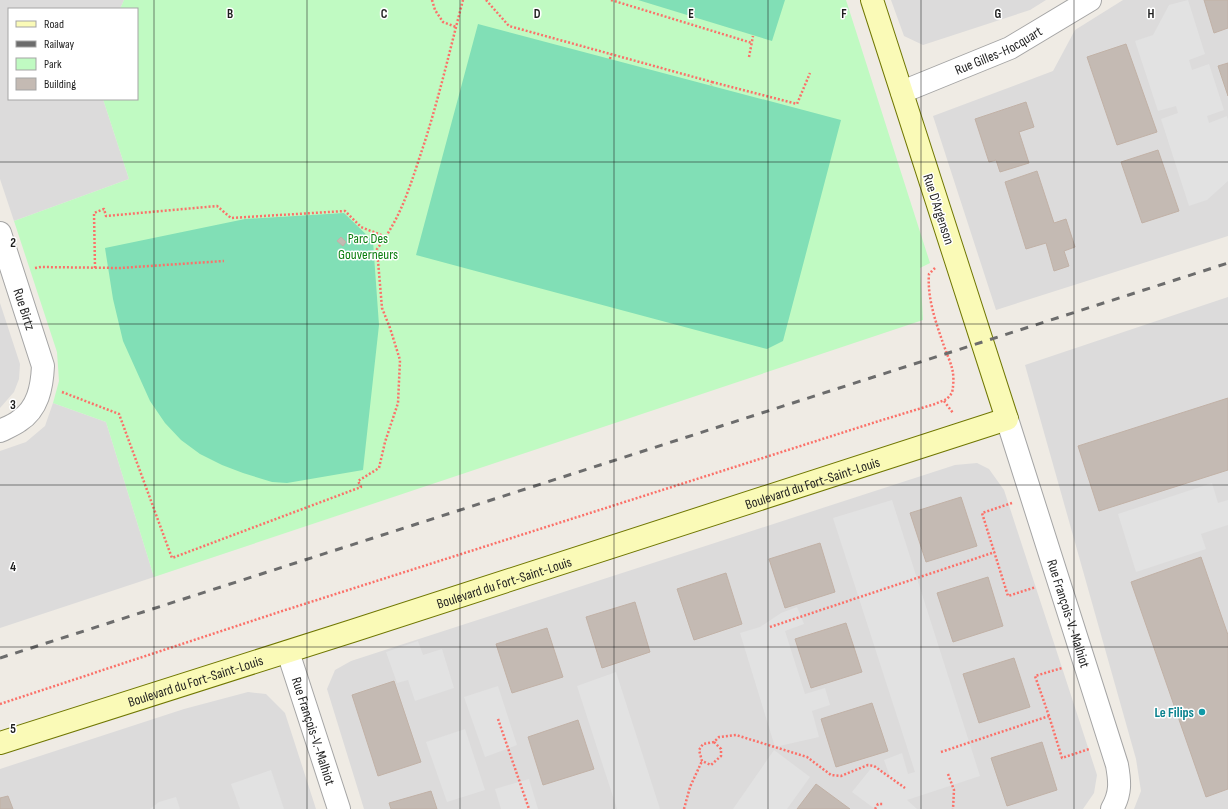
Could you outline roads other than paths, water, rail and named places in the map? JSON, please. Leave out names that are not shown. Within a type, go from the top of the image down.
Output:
[{"type":"street","name":"Rue D'Argenson","points":[[872,0],[1006,419]]},
{"type":"street","name":"Rue Gilles-Hocquart","points":[[902,92],[1010,48],[1090,0]]},
{"type":"street","name":"Rue Birtz","points":[[0,233],[43,366],[48,387],[34,406],[20,421],[0,431]]},
{"type":"street","name":"Rue François-V.-Malhiot","points":[[1006,419],[1120,780],[1118,799],[1112,809]]},
{"type":"street","name":"Boulevard du Fort-Saint-Louis","points":[[0,743],[288,652],[1006,419]]},
{"type":"street","name":"Rue François-V.-Malhiot","points":[[288,652],[338,809]]},
{"type":"railway","points":[[0,658],[1228,263]]},
{"type":"place","name":"Le Filips","points":[[1202,712]]},
{"type":"park label","name":"Parc Des Gouverneurs","points":[[368,246]]}]
